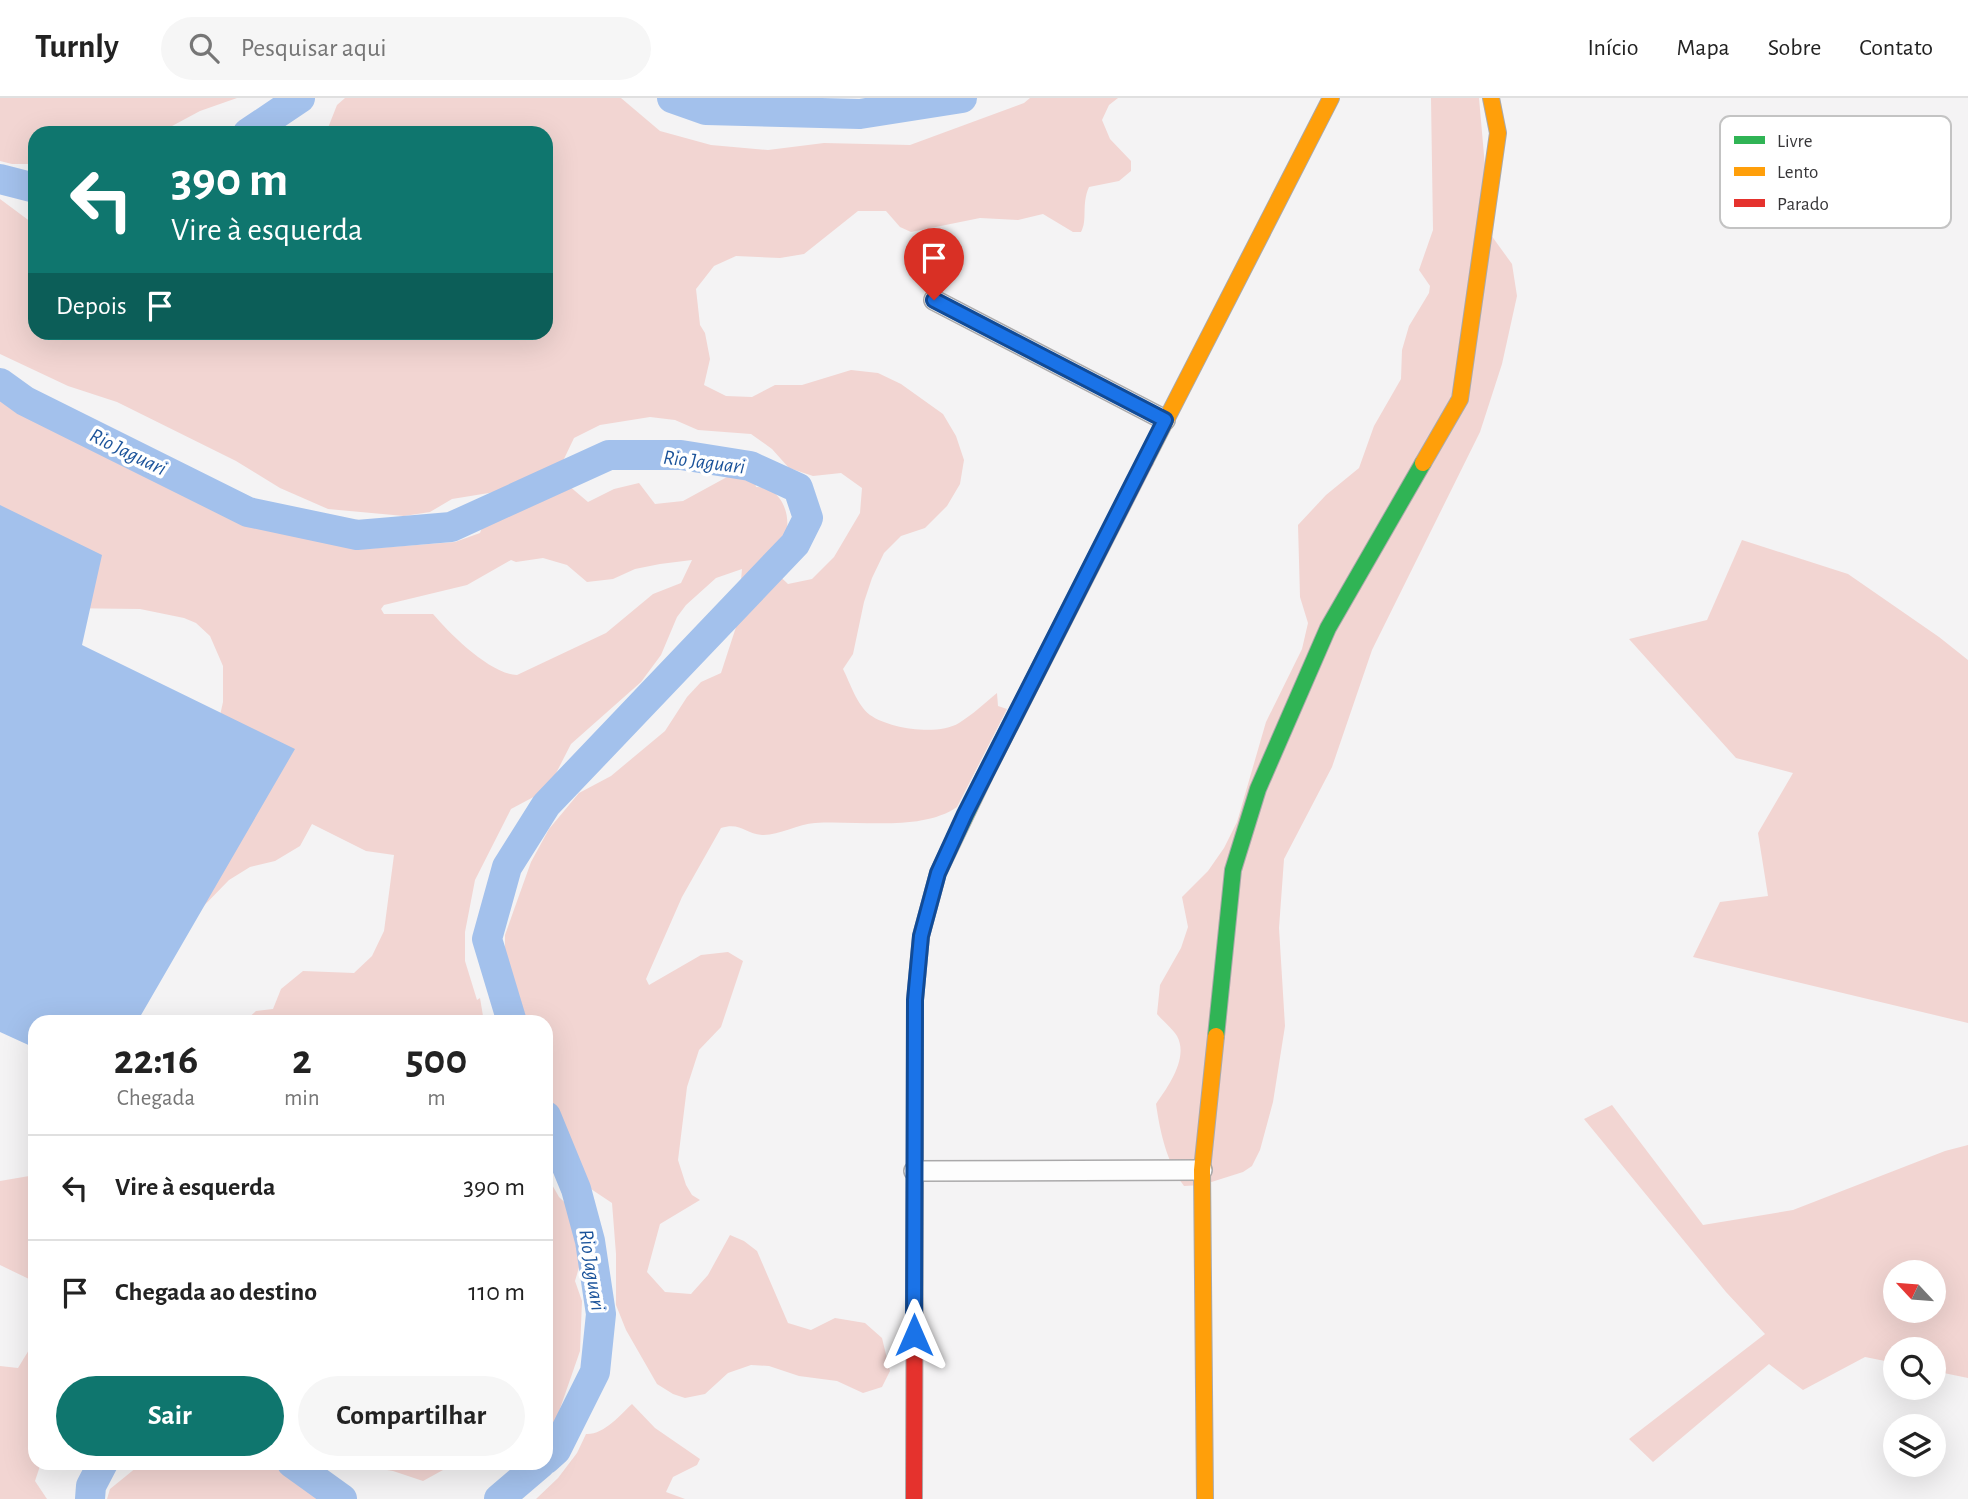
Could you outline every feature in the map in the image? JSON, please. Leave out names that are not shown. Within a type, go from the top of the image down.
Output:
[{"type":"street","points":[[914,1499],[915,1000],[921,936],[938,873],[971,802],[1331,98]]},
{"type":"street","points":[[1205,1499],[1202,1170],[1233,870],[1258,789],[1294,700],[1328,628],[1460,399],[1498,133],[1491,98]]},
{"type":"street","points":[[934,300],[1165,420]]},
{"type":"street","points":[[914,1171],[1202,1170]]},
{"type":"shaded area","points":[[0,98],[237,98],[200,111],[172,126],[28,126],[28,164],[0,161]]},
{"type":"shaded area","points":[[345,98],[621,98],[660,131],[711,145],[768,150],[824,143],[910,145],[1024,103],[1030,98],[1118,98],[1109,105],[1102,120],[1110,139],[1131,161],[1131,171],[1119,181],[1089,187],[1081,232],[1073,232],[1043,214],[1018,220],[980,218],[911,232],[900,227],[886,211],[858,211],[804,254],[780,258],[736,256],[714,266],[696,289],[700,325],[705,333],[710,359],[704,385],[726,396],[752,397],[775,385],[802,385],[851,370],[878,373],[901,384],[943,414],[956,436],[964,460],[960,484],[947,506],[925,528],[901,536],[884,553],[864,602],[853,654],[843,669],[865,711],[879,720],[901,727],[927,730],[950,727],[969,716],[997,693],[998,706],[1007,709],[957,807],[942,815],[908,822],[815,823],[768,835],[733,826],[721,828],[682,897],[646,979],[649,985],[701,955],[728,952],[743,961],[721,1027],[699,1050],[687,1087],[678,1160],[686,1185],[692,1195],[700,1200],[660,1224],[647,1272],[665,1292],[691,1294],[708,1275],[730,1235],[744,1241],[757,1251],[788,1323],[811,1330],[835,1318],[865,1323],[882,1338],[890,1371],[882,1387],[863,1393],[837,1381],[799,1376],[769,1366],[751,1365],[728,1373],[705,1394],[685,1398],[657,1384],[626,1330],[616,1305],[612,1203],[591,1189],[572,1170],[570,1145],[553,1121],[553,1015],[519,1015],[505,973],[505,935],[531,862],[549,829],[579,793],[611,776],[665,731],[687,697],[701,682],[721,673],[737,624],[742,569],[716,578],[686,605],[677,617],[661,655],[641,682],[571,744],[552,781],[541,793],[511,809],[475,880],[465,932],[465,961],[477,1000],[480,998],[483,1015],[252,1015],[256,1011],[273,1009],[281,989],[303,971],[354,973],[372,956],[384,931],[394,855],[366,851],[312,824],[300,846],[275,861],[250,867],[229,880],[192,918],[209,765],[223,702],[223,666],[210,636],[196,623],[184,618],[140,609],[58,608],[0,600],[0,394],[245,518],[273,521],[364,549],[455,542],[480,533],[495,492],[452,499],[430,512],[404,516],[328,509],[280,488],[236,461],[117,402],[68,386],[0,354],[0,199],[28,220],[28,340],[553,340],[553,126],[329,126],[337,105]],"holes":[[[650,417],[675,420],[698,430],[751,434],[772,449],[789,468],[813,476],[841,473],[862,488],[860,513],[834,557],[812,579],[788,584],[770,567],[767,559],[777,552],[784,542],[787,518],[778,496],[768,489],[756,487],[754,477],[727,477],[683,501],[655,504],[639,483],[614,489],[588,502],[568,485],[563,461],[574,438],[600,425]],[[543,558],[567,565],[587,582],[613,579],[635,569],[692,560],[681,583],[653,594],[606,633],[517,675],[506,673],[483,661],[449,632],[433,614],[384,614],[381,609],[384,605],[467,585],[511,560],[516,562]]]},
{"type":"shaded area","points":[[1431,98],[1479,98],[1491,235],[1512,264],[1517,296],[1502,364],[1480,432],[1372,650],[1332,767],[1284,859],[1279,928],[1285,1026],[1273,1102],[1260,1150],[1252,1166],[1243,1172],[1202,1185],[1184,1186],[1165,1147],[1156,1104],[1176,1072],[1180,1054],[1177,1036],[1157,1014],[1160,985],[1181,948],[1188,927],[1182,897],[1208,871],[1237,822],[1266,722],[1302,649],[1308,623],[1300,597],[1298,525],[1326,495],[1359,468],[1374,426],[1401,379],[1402,350],[1409,326],[1429,293],[1430,286],[1419,270],[1433,230]]},
{"type":"shaded area","points":[[1742,540],[1848,574],[1968,660],[1968,1023],[1693,957],[1720,902],[1768,896],[1758,833],[1793,773],[1736,758],[1629,639],[1707,620]]},
{"type":"shaded area","points":[[1612,1105],[1703,1225],[1793,1210],[1945,1151],[1968,1145],[1968,1378],[1946,1373],[1946,1337],[1883,1337],[1883,1361],[1865,1357],[1803,1390],[1769,1364],[1653,1462],[1629,1439],[1765,1334],[1726,1292],[1584,1119]]},
{"type":"shaded area","points":[[28,1176],[28,1279],[0,1265],[0,1181]]},
{"type":"shaded area","points":[[553,1186],[559,1197],[578,1215],[587,1240],[575,1281],[582,1301],[580,1351],[553,1427]]},
{"type":"shaded area","points":[[28,1352],[28,1470],[39,1470],[35,1481],[47,1499],[0,1499],[0,1366],[18,1368]]},
{"type":"shaded area","points":[[632,1404],[655,1428],[700,1459],[697,1465],[673,1477],[666,1492],[685,1499],[536,1499],[558,1478],[577,1453],[586,1434],[605,1428]]},
{"type":"shaded area","points":[[133,1470],[298,1470],[329,1499],[107,1499],[110,1489]]},
{"type":"shaded area","points":[[387,1470],[443,1470],[423,1481]]},
{"type":"water","points":[[0,505],[102,555],[82,645],[295,749],[141,1015],[28,1015],[28,1045],[0,1032]]},
{"type":"waterway","name":"Rio Jaguari","points":[[258,126],[300,98]]},
{"type":"waterway","name":"Rio Jaguari","points":[[672,98],[706,110],[860,114],[962,98]]},
{"type":"waterway","name":"Rio Jaguari","points":[[0,179],[28,186]]},
{"type":"waterway","name":"Rio Jaguari","points":[[0,383],[25,401],[248,512],[357,535],[451,527],[609,455],[681,455],[750,466],[798,488],[808,518],[795,544],[546,805],[507,867],[487,939],[510,1015]]},
{"type":"waterway","name":"Rio Jaguari","points":[[553,1133],[576,1189],[590,1241],[601,1314],[595,1372],[553,1453]]},
{"type":"waterway","name":"Rio Jaguari","points":[[90,1499],[91,1486],[99,1470]]},
{"type":"waterway","name":"Rio Jaguari","points":[[302,1470],[342,1499]]},
{"type":"waterway","name":"Rio Jaguari","points":[[499,1499],[533,1470]]},
{"type":"traffic: fast","points":[[1216,1036],[1233,870],[1258,789],[1328,628],[1423,463]]},
{"type":"traffic: fast","points":[[915,1165],[915,1000],[921,936],[938,873],[984,777]]},
{"type":"traffic: slow","points":[[1145,461],[1331,98]]},
{"type":"traffic: slow","points":[[1423,463],[1460,399],[1498,133],[1491,98]]},
{"type":"traffic: slow","points":[[1205,1499],[1202,1170],[1216,1036]]},
{"type":"traffic: jam","points":[[984,777],[1145,461]]},
{"type":"traffic: jam","points":[[914,1499],[915,1165]]},
{"type":"route","points":[[914,1335],[915,1000],[921,936],[938,873],[965,814],[1165,420],[934,300]]}]
